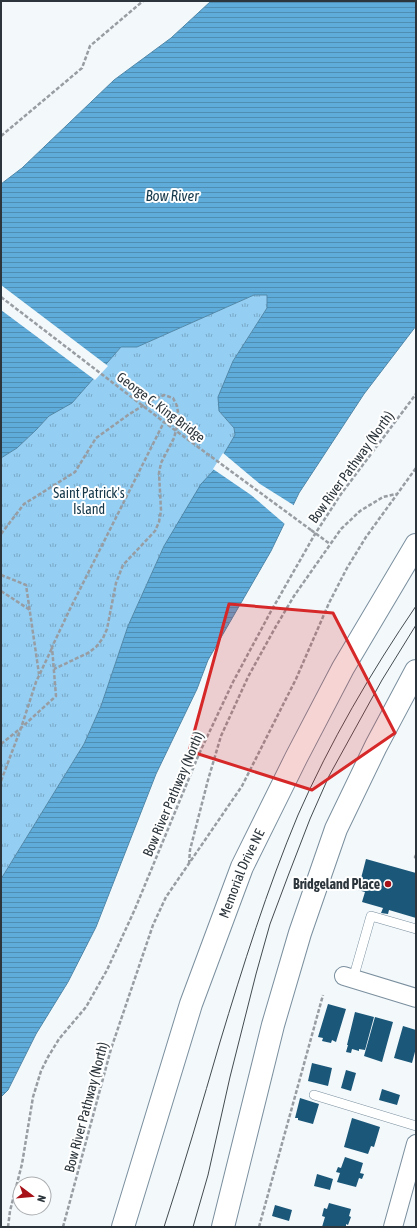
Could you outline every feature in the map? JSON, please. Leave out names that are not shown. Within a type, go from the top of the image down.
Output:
[{"type":"highway","name":"Memorial Drive NE","points":[[123,1227],[191,1004],[242,867],[343,668],[416,545]]},
{"type":"highway","points":[[223,1227],[273,1026],[300,933],[336,829],[376,746],[416,671]]},
{"type":"street","points":[[348,978],[416,998]]},
{"type":"street","points":[[392,1227],[416,1144]]},
{"type":"lane","points":[[348,978],[371,916],[416,929]]},
{"type":"lane","points":[[314,1095],[416,1126]]},
{"type":"path","points":[[1,136],[82,68],[90,46],[143,1]]},
{"type":"path","name":"George C. King Bridge","points":[[1,297],[164,422],[330,544]]},
{"type":"path","name":"Bow River Pathway (North)","points":[[8,1227],[10,1211],[22,1164],[33,1097],[41,1071],[59,1039],[86,1006],[107,970],[135,909],[196,760],[233,682],[267,619],[315,534],[341,494],[416,394]]},
{"type":"path","points":[[1,534],[24,504],[75,472],[96,438],[152,400],[164,395],[173,398],[177,406],[179,419],[174,438],[161,462],[159,473],[161,510],[156,531],[123,565],[116,583],[107,629],[103,638],[96,647],[88,653],[54,669]]},
{"type":"path","points":[[1,781],[40,675],[52,647],[164,422]]},
{"type":"path","name":"Bow River Pathway (North)","points":[[63,1227],[111,1049],[153,925],[166,897],[242,786],[296,679],[329,603],[347,568],[366,536],[416,468]]},
{"type":"path","points":[[188,865],[190,850],[221,736],[248,677],[275,628],[294,596],[341,529],[360,511],[383,497],[397,494]]},
{"type":"path","points":[[1,575],[26,585],[40,675]]},
{"type":"path","points":[[1,591],[30,610]]},
{"type":"path","points":[[1,744],[56,696],[52,647]]},
{"type":"path","points":[[259,1227],[323,995]]},
{"type":"highlighted area","points":[[229,604],[333,613],[395,733],[312,790],[189,751]]},
{"type":"green space","name":"Saint Patrick's Island","points":[[254,295],[267,295],[267,308],[233,361],[219,411],[234,428],[235,435],[215,469],[164,546],[128,626],[101,706],[84,744],[1,879],[1,458],[17,448],[49,416],[72,402],[121,347],[137,347]]},
{"type":"water","name":"Bow River","points":[[211,1],[416,1],[416,326],[364,394],[299,493],[271,551],[208,660],[197,689],[156,774],[96,927],[68,982],[36,1034],[8,1090],[1,1097],[1,879],[84,744],[101,706],[128,626],[164,546],[201,484],[215,469],[235,435],[234,428],[219,411],[218,397],[233,361],[267,308],[267,295],[254,295],[137,347],[121,347],[72,403],[49,416],[17,448],[1,458],[1,184],[22,168],[114,80],[171,38]]},
{"type":"pier","points":[[1,285],[108,366],[95,380],[1,310]]},
{"type":"pier","points":[[223,453],[260,484],[295,506],[286,525],[251,495],[213,469]]},
{"type":"building","name":"Bridgeland Place","points":[[366,859],[416,873],[416,918],[389,910],[388,914],[381,913],[383,908],[362,902],[365,892],[358,890]]},
{"type":"building","points":[[328,1004],[346,1009],[336,1042],[332,1040],[331,1043],[322,1041],[323,1038],[318,1037]]},
{"type":"building","points":[[355,1012],[374,1017],[365,1050],[359,1049],[359,1051],[352,1049],[351,1053],[346,1052]]},
{"type":"building","points":[[375,1017],[393,1022],[382,1062],[364,1056]]},
{"type":"building","points":[[403,1026],[416,1030],[416,1048],[412,1063],[394,1058]]},
{"type":"building","points":[[312,1063],[332,1068],[328,1086],[308,1081]]},
{"type":"building","points":[[346,1070],[356,1073],[351,1091],[341,1088]]},
{"type":"building","points":[[382,1089],[400,1095],[397,1105],[379,1100]]},
{"type":"building","points":[[300,1098],[319,1104],[313,1124],[295,1118]]},
{"type":"building","points":[[352,1118],[380,1127],[374,1147],[371,1146],[368,1154],[344,1147]]},
{"type":"building","points":[[345,1157],[363,1163],[360,1173],[364,1174],[362,1179],[359,1178],[356,1187],[337,1182],[340,1173],[336,1172],[338,1167],[341,1168]]},
{"type":"building","points":[[317,1174],[333,1179],[330,1190],[314,1186]]},
{"type":"building","points":[[329,1203],[351,1209],[349,1216],[351,1217],[348,1225],[346,1224],[346,1227],[322,1227],[325,1217],[322,1216],[324,1208],[327,1209]]},
{"type":"building","points":[[275,1205],[292,1210],[289,1221],[272,1216]]},
{"type":"tram line","points":[[164,1227],[247,956],[276,871],[298,815],[310,788],[352,708],[383,656],[416,606]]},
{"type":"tram line","points":[[193,1227],[208,1175],[230,1077],[270,924],[310,819],[329,776],[382,680],[416,625]]},
{"type":"place","name":"Bridgeland Place","points":[[388,884]]}]
